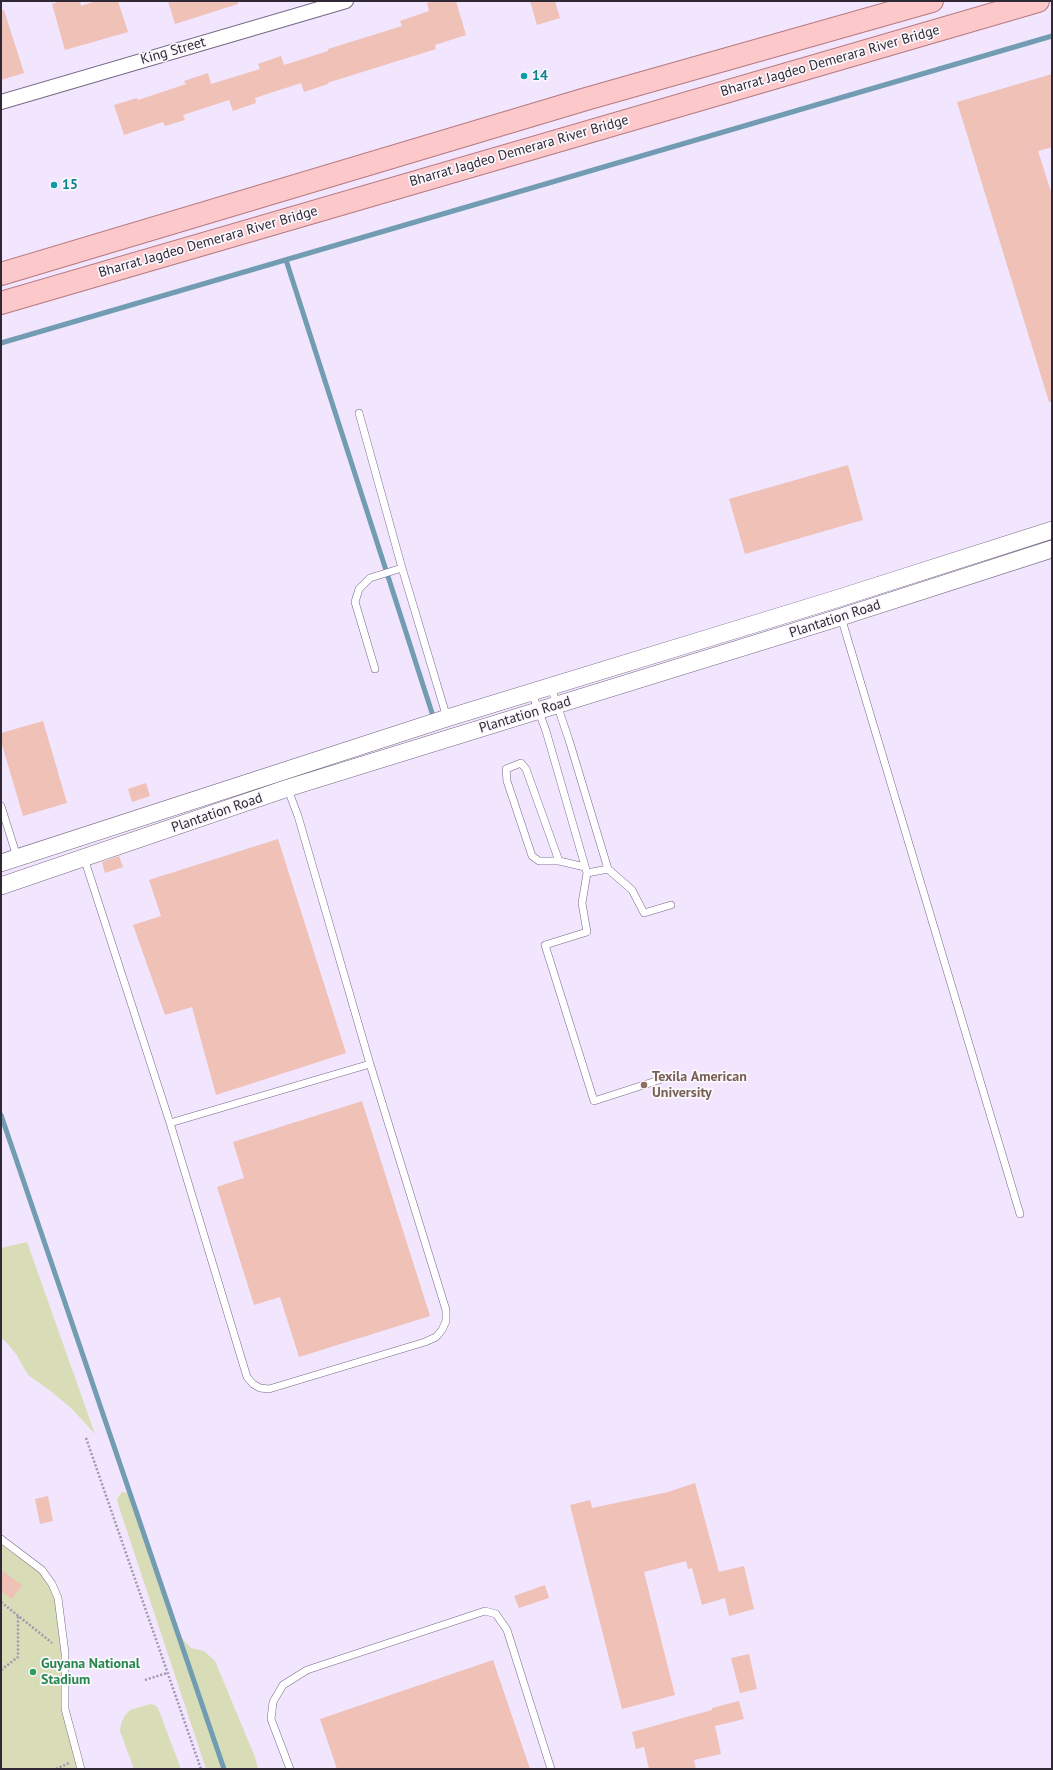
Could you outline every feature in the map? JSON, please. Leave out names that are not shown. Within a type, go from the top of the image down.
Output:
[{"type":"main road","name":"Bharrat Jagdeo Demerara River Bridge","points":[[1,274],[586,100],[932,1]]},
{"type":"main road","name":"Bharrat Jagdeo Demerara River Bridge","points":[[1,303],[1038,1]]},
{"type":"street","name":"King Street","points":[[1,102],[346,1]]},
{"type":"street","name":"Plantation Road","points":[[1,886],[288,788],[556,705],[839,608],[1052,530]]},
{"type":"street","name":"Plantation Road","points":[[9,860],[447,718],[551,687],[1052,549]]},
{"type":"lane","points":[[359,413],[402,568],[447,718]]},
{"type":"lane","points":[[375,669],[355,602],[359,589],[370,578],[402,568]]},
{"type":"lane","points":[[839,608],[1020,1214]]},
{"type":"lane","points":[[551,687],[569,740],[608,869],[632,890],[644,913],[671,905]]},
{"type":"lane","points":[[532,693],[586,870],[582,903],[587,932],[544,945],[594,1101],[659,1080]]},
{"type":"lane","points":[[559,861],[524,766],[521,763],[506,768],[507,781],[532,856],[539,861],[559,861],[586,870],[608,869]]},
{"type":"lane","points":[[84,858],[170,1123],[243,1369],[253,1384],[260,1388],[269,1389],[425,1342],[436,1336],[442,1330],[446,1321],[446,1310],[370,1064],[298,816],[282,771]]},
{"type":"lane","points":[[1,806],[9,860]]},
{"type":"lane","points":[[170,1123],[370,1064]]},
{"type":"lane","points":[[1,1539],[42,1570],[52,1584],[58,1598],[65,1653],[65,1709],[81,1769]]},
{"type":"lane","points":[[290,1769],[271,1719],[273,1702],[283,1685],[307,1670],[485,1611],[496,1614],[507,1630],[551,1769]]},
{"type":"path","points":[[86,1438],[200,1769]]},
{"type":"path","points":[[1,1602],[65,1653]]},
{"type":"path","points":[[1,1670],[18,1657],[18,1616]]},
{"type":"path","points":[[145,1680],[167,1672]]},
{"type":"green space","points":[[27,1242],[95,1434],[72,1409],[28,1375],[16,1354],[1,1338],[1,1248]]},
{"type":"green space","points":[[122,1492],[128,1493],[133,1498],[173,1621],[182,1638],[191,1648],[204,1651],[215,1661],[255,1757],[258,1769],[206,1769],[118,1504],[117,1499]]},
{"type":"green space","name":"Guyana National Stadium","points":[[1,1539],[42,1570],[58,1598],[65,1653],[64,1690],[81,1769],[1,1769]]},
{"type":"green space","points":[[150,1704],[155,1705],[158,1708],[181,1769],[134,1769],[120,1731],[121,1724],[125,1715],[130,1710]]},
{"type":"building","points":[[61,1],[80,1],[81,6],[96,1],[118,1],[128,32],[65,50],[52,4]]},
{"type":"building","points":[[168,1],[238,1],[238,4],[175,24]]},
{"type":"building","points":[[435,1],[456,1],[466,35],[435,45],[436,49],[327,83],[328,84],[304,92],[301,83],[255,98],[256,103],[233,111],[229,100],[183,115],[185,120],[165,126],[163,122],[124,135],[114,105],[137,98],[138,100],[186,84],[184,81],[208,73],[211,84],[260,69],[258,64],[281,56],[284,65],[328,51],[328,49],[402,26],[400,21],[429,11],[427,3]]},
{"type":"building","points":[[530,1],[555,1],[560,18],[537,25]]},
{"type":"building","points":[[1,10],[4,10],[24,73],[1,80]]},
{"type":"building","points":[[1052,74],[1052,147],[1038,151],[1052,195],[1052,402],[1049,402],[957,102]]},
{"type":"building","points":[[848,465],[863,520],[745,554],[729,499]]},
{"type":"building","points":[[43,721],[67,803],[23,816],[1,741],[1,733]]},
{"type":"building","points":[[146,783],[150,796],[132,802],[128,789]]},
{"type":"building","points":[[278,839],[346,1053],[216,1095],[192,1007],[165,1015],[133,925],[161,916],[149,880]]},
{"type":"building","points":[[119,856],[123,867],[105,873],[102,862]]},
{"type":"building","points":[[362,1101],[430,1316],[299,1357],[280,1297],[254,1305],[217,1187],[244,1178],[233,1142]]},
{"type":"building","points":[[695,1483],[719,1572],[744,1566],[754,1609],[729,1616],[725,1598],[702,1605],[692,1568],[688,1569],[686,1561],[644,1572],[675,1695],[622,1709],[570,1505],[590,1500],[592,1508],[668,1492]]},
{"type":"building","points":[[48,1496],[53,1521],[40,1524],[35,1499]]},
{"type":"building","points":[[1,1570],[22,1585],[12,1599],[1,1591]]},
{"type":"building","points":[[545,1585],[549,1598],[519,1608],[514,1596]]},
{"type":"building","points":[[749,1654],[757,1689],[740,1693],[731,1658]]},
{"type":"building","points":[[493,1660],[530,1769],[337,1769],[320,1719]]},
{"type":"building","points":[[739,1701],[744,1719],[715,1726],[721,1754],[694,1760],[696,1769],[649,1769],[644,1747],[636,1749],[632,1732]]},
{"type":"waterway","points":[[1,343],[1052,36]]},
{"type":"waterway","points":[[286,260],[433,716]]},
{"type":"waterway","points":[[1,1115],[224,1769]]},
{"type":"place","name":"14","points":[[524,76]]},
{"type":"place","name":"15","points":[[54,185]]},
{"type":"place","name":"Texila American University","points":[[644,1085]]},
{"type":"place","name":"Guyana National Stadium","points":[[33,1672]]}]
